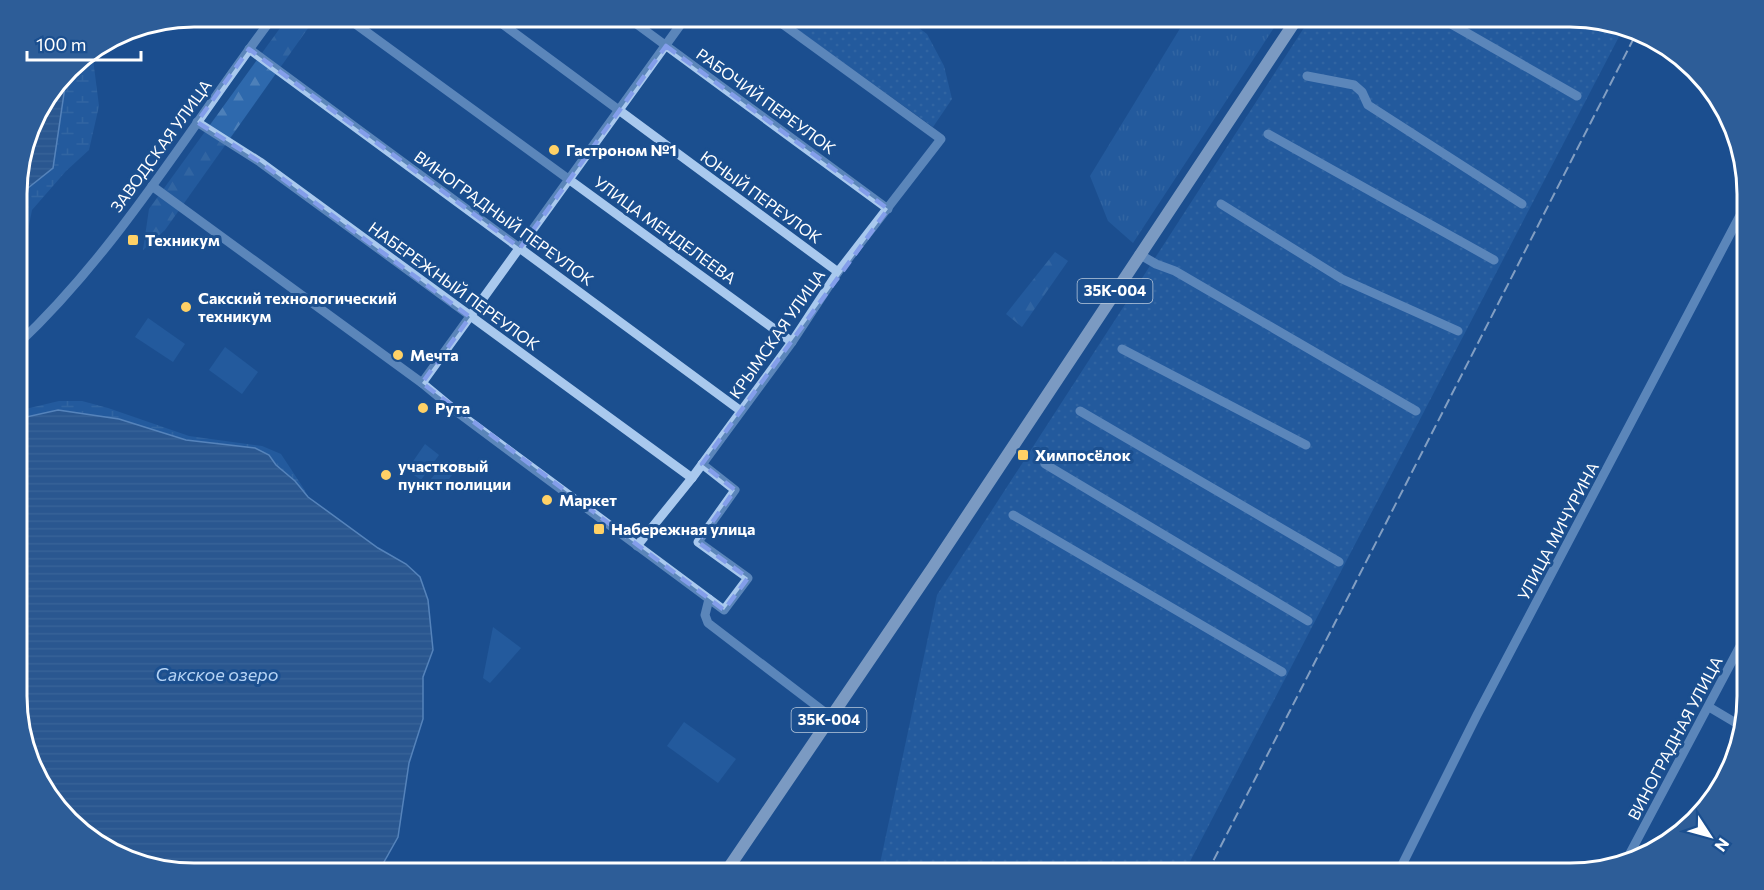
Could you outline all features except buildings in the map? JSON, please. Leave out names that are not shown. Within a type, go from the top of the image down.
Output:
[{"type":"main road","name":"35К-004","points":[[732,863],[933,567],[1291,27]]},
{"type":"street","name":"ЗАВОДСКАЯ УЛИЦА","points":[[27,335],[65,298],[93,264],[152,186],[265,27]]},
{"type":"street","name":"УЛИЦА МЕНДЕЛЕЕВА","points":[[361,27],[792,342]]},
{"type":"street","name":"ЮНЫЙ ПЕРЕУЛОК","points":[[508,27],[838,272]]},
{"type":"street","name":"РАБОЧИЙ ПЕРЕУЛОК","points":[[642,27],[888,209]]},
{"type":"street","points":[[422,383],[678,27]]},
{"type":"street","name":"КРЫМСКАЯ УЛИЦА","points":[[637,546],[692,478],[792,342],[838,272],[941,138],[788,27]]},
{"type":"street","points":[[1458,27],[1577,96]]},
{"type":"street","name":"ВИНОГРАДНЫЙ ПЕРЕУЛОК","points":[[249,49],[741,411]]},
{"type":"street","points":[[1307,76],[1354,85],[1362,92],[1368,105],[1522,204]]},
{"type":"street","name":"НАБЕРЕЖНЫЙ ПЕРЕУЛОК","points":[[197,122],[260,162],[692,478]]},
{"type":"street","points":[[1268,134],[1494,260]]},
{"type":"street","points":[[152,186],[422,383],[457,412],[724,610],[748,578],[698,542],[735,490],[702,464]]},
{"type":"street","points":[[1221,204],[1342,279],[1458,331]]},
{"type":"street","name":"УЛИЦА МИЧУРИНА","points":[[1405,863],[1477,715],[1737,221]]},
{"type":"street","points":[[1139,254],[1175,271],[1416,411]]},
{"type":"street","points":[[1122,349],[1306,446]]},
{"type":"street","points":[[1080,411],[1339,562]]},
{"type":"street","points":[[1045,464],[1308,621]]},
{"type":"street","points":[[1013,515],[1282,672]]},
{"type":"street","points":[[709,599],[705,615],[708,623],[831,717]]},
{"type":"street","name":"ВИНОГРАДНАЯ УЛИЦА","points":[[1631,851],[1737,653]]},
{"type":"street","points":[[1709,708],[1735,723]]},
{"type":"highlighted area","points":[[666,46],[888,209],[702,464],[735,490],[698,542],[748,578],[724,610],[422,383],[470,317],[260,162],[197,122],[249,49],[520,248]]},
{"type":"green space","points":[[281,27],[309,27],[165,230],[143,250],[149,209]]},
{"type":"green space","points":[[794,27],[918,27],[927,34],[944,66],[952,99],[933,127]]},
{"type":"green space","points":[[1181,27],[1274,27],[1133,243],[1108,221],[1090,176]]},
{"type":"green space","points":[[1305,27],[1570,27],[1592,28],[1620,35],[1189,863],[880,863],[937,595]]},
{"type":"green space","points":[[93,61],[99,106],[89,150],[66,171],[32,210],[27,235],[27,189],[53,168],[65,88]]},
{"type":"green space","points":[[1055,252],[1068,261],[1022,327],[1006,314]]},
{"type":"green space","points":[[148,318],[185,344],[173,362],[135,337]]},
{"type":"green space","points":[[225,347],[258,372],[242,394],[209,370]]},
{"type":"green space","points":[[59,401],[82,401],[189,436],[262,446],[281,454],[308,497],[269,455],[255,448],[186,440],[119,419],[27,416],[27,409]]},
{"type":"green space","points":[[425,444],[439,455],[421,480],[407,470]]},
{"type":"green space","points":[[443,464],[452,475],[440,491],[431,479]]},
{"type":"green space","points":[[493,627],[521,648],[490,683],[483,678]]},
{"type":"green space","points":[[684,722],[736,759],[718,783],[667,746]]},
{"type":"water","points":[[65,88],[53,168],[27,189],[28,172],[40,130],[49,111]]},
{"type":"water","name":"Сакское озеро","points":[[58,410],[119,419],[186,440],[255,448],[269,455],[308,497],[378,548],[406,564],[420,577],[428,600],[433,650],[423,677],[423,719],[409,763],[398,837],[384,863],[172,862],[120,846],[84,822],[68,806],[44,770],[28,718],[27,417]]},
{"type":"railway","points":[[1212,863],[1633,40]]},
{"type":"place","name":"Гастроном №1","points":[[554,150]]},
{"type":"place","name":"Техникум","points":[[133,240]]},
{"type":"place","name":"Сакский технологический техникум","points":[[186,307]]},
{"type":"place","name":"Мечта","points":[[398,355]]},
{"type":"place","name":"Рута","points":[[423,408]]},
{"type":"place","name":"Химпосёлок","points":[[1023,455]]},
{"type":"place","name":"участковый пункт полиции","points":[[386,475]]},
{"type":"place","name":"Маркет","points":[[547,500]]},
{"type":"place","name":"Набережная улица","points":[[599,529]]}]
